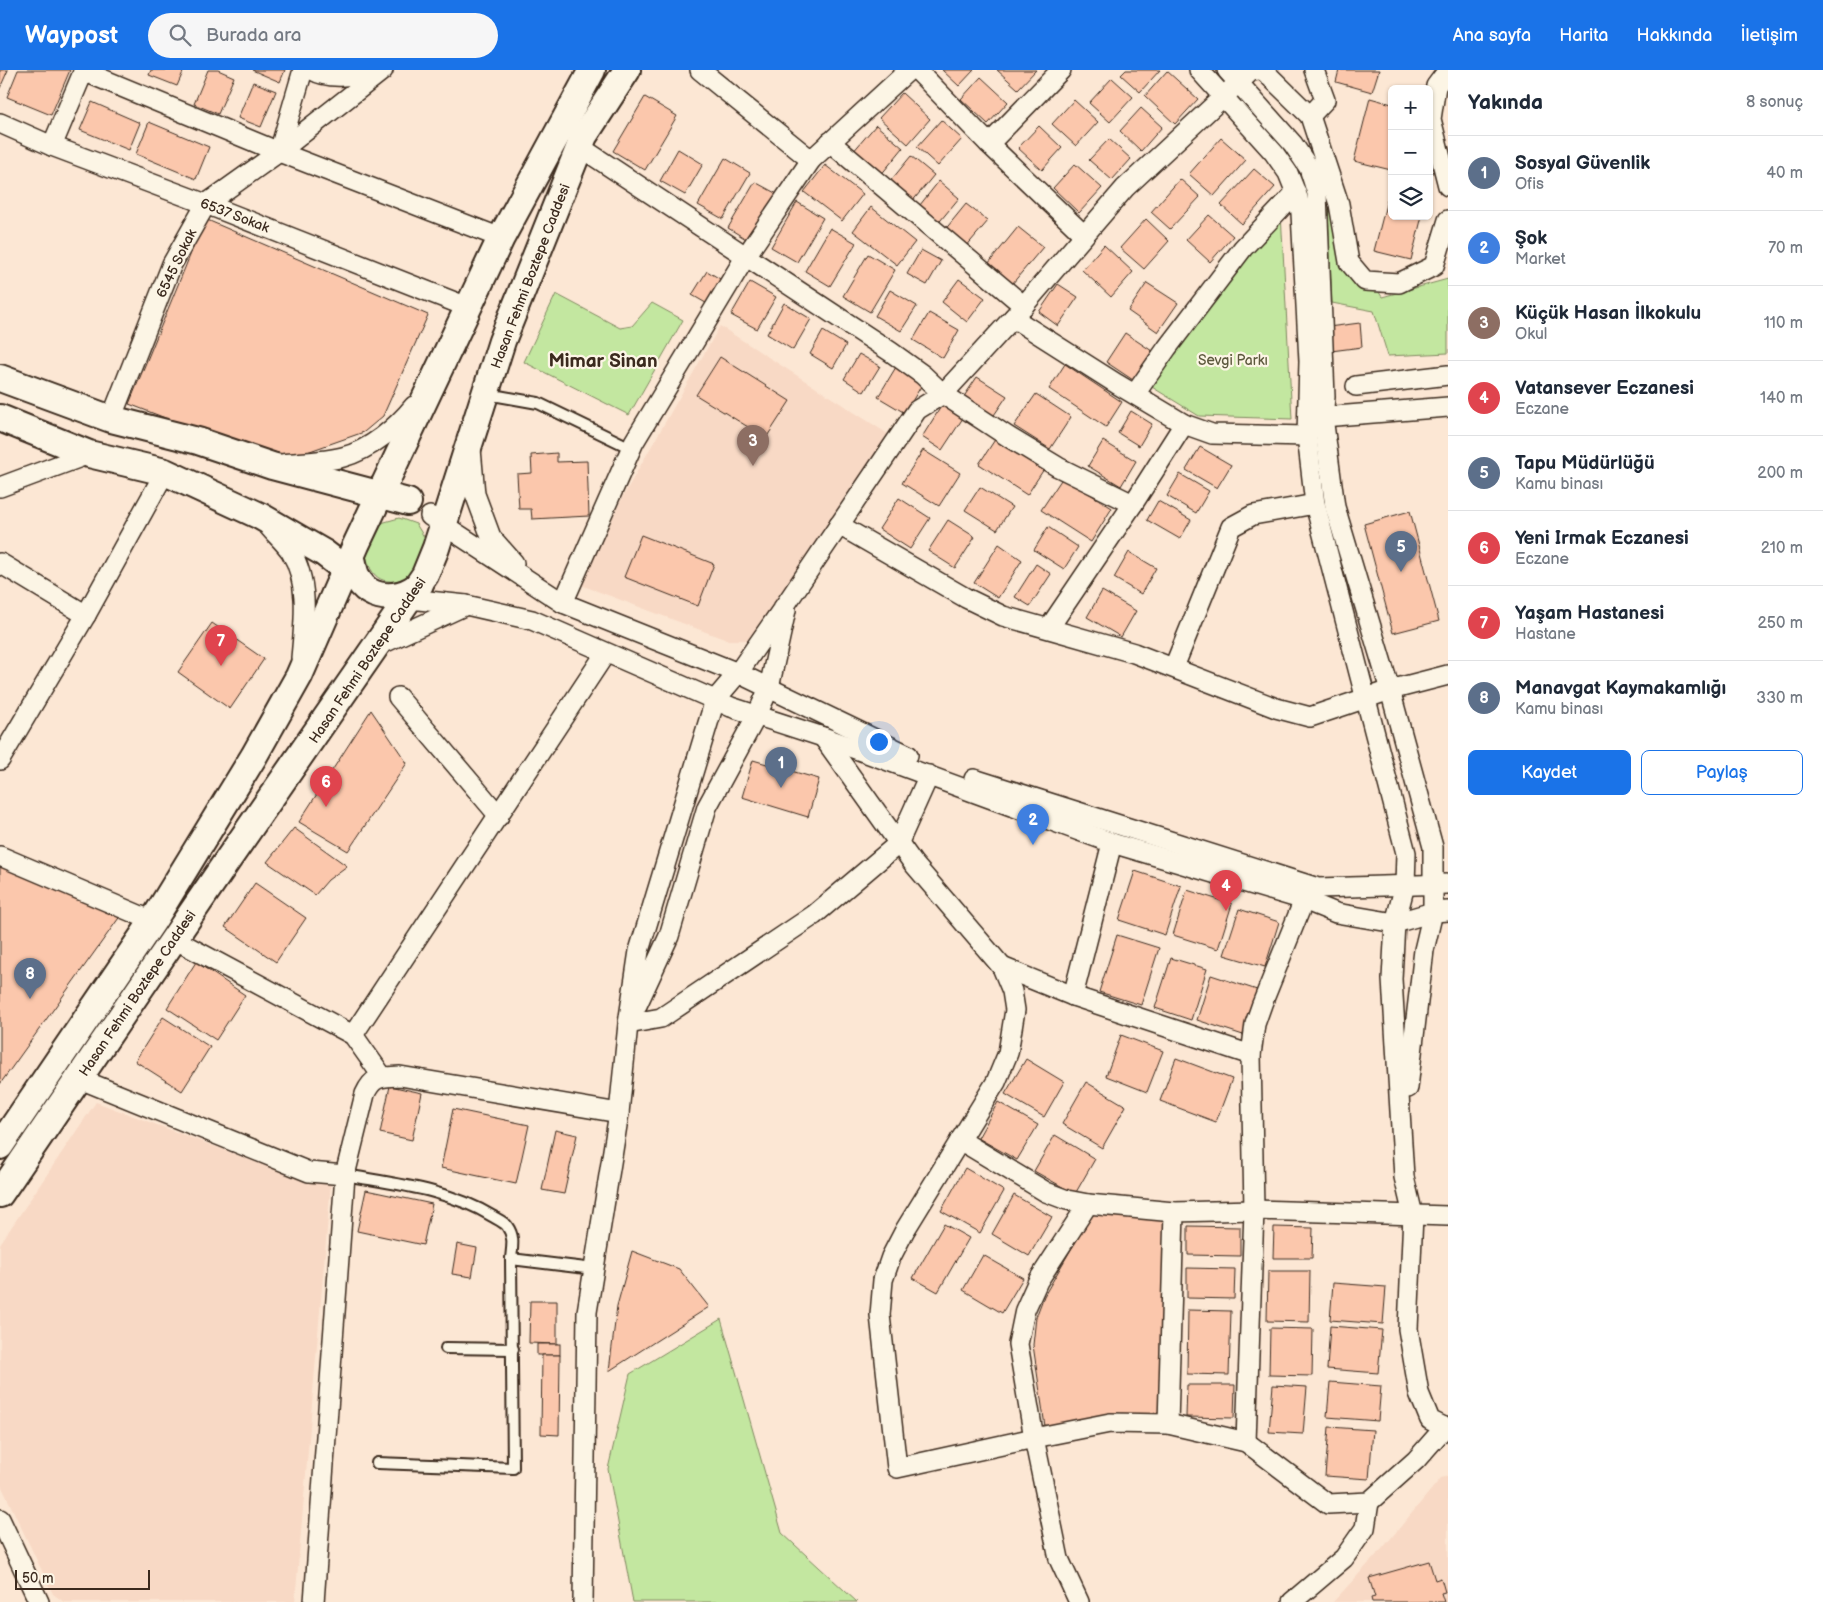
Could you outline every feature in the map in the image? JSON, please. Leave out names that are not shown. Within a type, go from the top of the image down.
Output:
[{"type":"main road","name":"Hasan Fehmi Boztepe Caddesi","points":[[0,1146],[153,921],[254,756],[299,676],[352,575],[360,535],[428,390],[470,308],[502,238],[592,70]]},
{"type":"main road","name":"Hasan Fehmi Boztepe Caddesi","points":[[0,1194],[377,646],[406,593],[437,527],[470,442],[502,341],[580,147],[627,70]]},
{"type":"main road","points":[[0,378],[111,419],[198,441],[272,466],[408,502],[420,507],[437,527]]},
{"type":"main road","points":[[0,418],[89,454],[165,472],[260,516],[324,553],[367,589],[377,595],[406,593]]},
{"type":"main road","points":[[360,535],[372,514],[382,506],[394,502],[408,502]]},
{"type":"street","points":[[52,146],[84,70],[279,152],[502,238]]},
{"type":"street","points":[[279,152],[303,70]]},
{"type":"street","name":"6545 Sokak","points":[[312,70],[322,76],[341,77],[383,70]]},
{"type":"street","name":"6545 Sokak","points":[[111,419],[172,264],[206,204],[279,152],[383,70]]},
{"type":"street","points":[[700,70],[811,160]]},
{"type":"street","points":[[563,603],[631,448],[746,256],[811,160],[909,70]]},
{"type":"street","points":[[917,70],[989,144],[1084,235]]},
{"type":"street","points":[[989,144],[1061,70]]},
{"type":"street","points":[[823,737],[898,844],[1002,967],[1012,991],[1015,1010],[1013,1032],[1008,1053],[996,1082],[906,1230],[883,1280],[880,1315],[897,1468],[1110,1423],[1168,1424],[1246,1442],[1328,1504],[1369,1502],[1416,1460],[1446,1428],[1430,1420],[1419,1393],[1408,1329],[1413,1215],[1404,1177],[1392,979],[1395,923],[1405,885],[1406,852],[1315,504],[1306,436],[1309,361],[1301,214],[1296,192],[1288,173],[1274,153],[1222,98],[1199,70]]},
{"type":"street","points":[[583,1602],[587,1312],[619,1113],[628,1024],[639,951],[715,700],[738,673],[917,410],[943,394],[1019,312],[1125,188],[1222,98],[1233,77],[1258,70]]},
{"type":"street","points":[[1262,70],[1310,116],[1339,204],[1348,262],[1365,281],[1399,283],[1434,266],[1448,220]]},
{"type":"street","points":[[1310,116],[1325,100],[1314,70]]},
{"type":"street","points":[[1448,70],[1436,86],[1431,118],[1448,186]]},
{"type":"street","points":[[1233,77],[1293,144],[1309,168],[1317,193],[1325,397],[1323,417],[1335,507],[1390,690],[1433,847],[1441,884],[1441,911],[1424,950],[1409,1072],[1404,1177]]},
{"type":"street","name":"6537 Sokak","points":[[0,123],[52,146],[206,204],[470,308]]},
{"type":"street","points":[[830,142],[1019,312],[1135,394],[1184,424],[1212,434],[1306,436]]},
{"type":"street","points":[[580,147],[891,352],[924,375],[943,394],[1058,467],[1133,504]]},
{"type":"street","points":[[1135,394],[1242,248],[1296,192]]},
{"type":"street","points":[[1356,386],[1448,375]]},
{"type":"street","points":[[272,466],[343,457],[361,450],[400,423],[428,390]]},
{"type":"street","points":[[1323,417],[1448,407]]},
{"type":"street","points":[[1049,628],[1133,504],[1184,424]]},
{"type":"street","points":[[470,442],[475,494],[491,536],[537,588]]},
{"type":"street","points":[[0,487],[89,454]]},
{"type":"street","points":[[0,760],[86,615],[165,472]]},
{"type":"street","points":[[1174,667],[1231,527],[1253,515],[1315,504]]},
{"type":"street","points":[[260,516],[290,550],[299,568],[305,612],[299,676]]},
{"type":"street","points":[[839,525],[966,598],[1004,616],[1174,667],[1276,708],[1310,717],[1390,690],[1448,675]]},
{"type":"street","points":[[437,527],[563,603],[738,673],[893,749],[942,769],[1318,888],[1441,884]]},
{"type":"street","points":[[0,563],[86,615]]},
{"type":"street","points":[[406,593],[532,620],[605,654],[715,700],[929,775],[1112,843],[1304,900],[1336,912],[1395,923],[1441,911]]},
{"type":"street","points":[[628,1024],[669,936],[707,807],[757,715],[769,688],[788,601]]},
{"type":"street","points":[[377,646],[466,605]]},
{"type":"street","points":[[353,1035],[605,654]]},
{"type":"street","points":[[398,697],[499,816]]},
{"type":"street","points":[[628,1024],[661,1018],[814,915],[898,844],[929,775]]},
{"type":"street","points":[[1073,996],[1112,843]]},
{"type":"street","points":[[0,856],[153,921]]},
{"type":"street","points":[[1246,1442],[1254,1210],[1251,1055],[1255,1024],[1304,900]]},
{"type":"street","points":[[174,939],[353,1035],[382,1076]]},
{"type":"street","points":[[1002,967],[1073,996],[1251,1055]]},
{"type":"street","points":[[314,1602],[346,1175],[365,1094],[370,1082],[382,1076],[400,1076],[619,1113]]},
{"type":"street","points":[[80,1079],[309,1172],[346,1175]]},
{"type":"street","points":[[960,1140],[1046,1192],[1067,1200],[1088,1204],[1174,1212],[1254,1210],[1448,1216]]},
{"type":"street","points":[[1079,1602],[1059,1559],[1034,1438],[1018,1344],[1024,1310],[1038,1281],[1088,1204]]},
{"type":"street","points":[[1168,1424],[1174,1212]]},
{"type":"street","points":[[1292,1602],[1344,1558],[1365,1528],[1369,1502]]},
{"type":"street","points":[[0,1519],[40,1601]]},
{"type":"lane","points":[[486,394],[538,403],[631,448]]},
{"type":"lane","points":[[346,1175],[446,1195],[482,1210],[506,1224],[513,1239],[511,1259],[513,1468],[377,1463]]},
{"type":"lane","points":[[511,1259],[594,1269]]},
{"type":"lane","points":[[446,1348],[513,1349]]},
{"type":"shaded area","points":[[720,326],[888,434],[751,640],[727,640],[581,585],[622,498]]},
{"type":"shaded area","points":[[96,1102],[304,1180],[331,1182],[295,1602],[64,1602],[53,1594],[0,1483],[0,1244]]},
{"type":"shaded area","points":[[1448,1476],[1448,1602],[1333,1602],[1382,1549],[1441,1478]]},
{"type":"green space","points":[[1328,209],[1382,297],[1448,279],[1448,353],[1388,356],[1374,311],[1332,303]]},
{"type":"green space","name":"Sevgi Parkı","points":[[1281,213],[1292,419],[1199,416],[1147,384]]},
{"type":"green space","points":[[556,294],[620,328],[632,326],[652,303],[683,320],[629,415],[524,362]]},
{"type":"green space","points":[[399,518],[416,524],[426,540],[415,574],[398,580],[384,580],[373,572],[366,555],[381,523]]},
{"type":"green space","points":[[721,1319],[782,1533],[857,1602],[633,1602],[608,1469],[630,1374]]},
{"type":"building","points":[[0,70],[8,70],[0,88]]},
{"type":"building","points":[[18,70],[70,70],[51,115],[7,97]]},
{"type":"building","points":[[151,70],[184,70],[177,86],[149,75]]},
{"type":"building","points":[[208,70],[218,70],[234,77],[218,114],[194,104]]},
{"type":"building","points":[[252,70],[285,70],[280,82]]},
{"type":"building","points":[[942,70],[974,70],[959,86]]},
{"type":"building","points":[[997,70],[1036,70],[1018,89]]},
{"type":"building","points":[[1126,70],[1160,70],[1140,92],[1121,75]]},
{"type":"building","points":[[1339,70],[1379,70],[1372,92],[1336,82]]},
{"type":"building","points":[[1167,71],[1198,99],[1175,124],[1145,96]]},
{"type":"building","points":[[981,77],[1008,102],[988,124],[961,99]]},
{"type":"building","points":[[1112,78],[1133,97],[1110,122],[1089,103]]},
{"type":"building","points":[[253,82],[276,91],[261,127],[238,118]]},
{"type":"building","points":[[902,93],[930,119],[908,144],[879,118]]},
{"type":"building","points":[[645,97],[677,116],[645,170],[613,151]]},
{"type":"building","points":[[1370,98],[1388,103],[1388,169],[1354,161]]},
{"type":"building","points":[[1074,100],[1098,122],[1076,146],[1052,124]]},
{"type":"building","points":[[92,102],[140,123],[129,150],[80,130]]},
{"type":"building","points":[[1141,108],[1162,127],[1141,151],[1120,131]]},
{"type":"building","points":[[941,120],[962,139],[938,166],[917,147]]},
{"type":"building","points":[[149,122],[209,147],[196,179],[136,154]]},
{"type":"building","points":[[876,125],[903,148],[880,176],[852,153]]},
{"type":"building","points":[[1039,126],[1062,148],[1042,170],[1018,148]]},
{"type":"building","points":[[1221,138],[1246,160],[1214,196],[1189,174]]},
{"type":"building","points":[[1109,139],[1131,159],[1112,180],[1089,160]]},
{"type":"building","points":[[678,149],[703,164],[685,195],[660,181]]},
{"type":"building","points":[[911,156],[934,175],[911,203],[888,184]]},
{"type":"building","points":[[725,158],[750,173],[723,219],[698,205]]},
{"type":"building","points":[[1075,164],[1102,188],[1079,213],[1053,188]]},
{"type":"building","points":[[825,165],[863,194],[842,221],[804,192]]},
{"type":"building","points":[[1254,169],[1275,187],[1242,224],[1221,205]]},
{"type":"building","points":[[1180,179],[1200,197],[1170,229],[1151,212]]},
{"type":"building","points":[[939,181],[959,198],[936,226],[916,210]]},
{"type":"building","points":[[755,182],[779,195],[751,242],[728,228]]},
{"type":"building","points":[[1388,197],[1388,220],[1421,220],[1411,260],[1374,251]]},
{"type":"building","points":[[797,202],[823,218],[797,262],[771,247]]},
{"type":"building","points":[[966,204],[988,221],[965,248],[944,231]]},
{"type":"building","points":[[871,207],[915,242],[897,265],[853,231]]},
{"type":"building","points":[[1209,215],[1233,236],[1210,262],[1186,240]]},
{"type":"building","points":[[205,219],[428,315],[383,416],[364,432],[290,458],[259,454],[129,404]]},
{"type":"building","points":[[1146,219],[1169,241],[1144,269],[1120,248]]},
{"type":"building","points":[[1018,227],[1043,247],[1012,284],[988,264]]},
{"type":"building","points":[[830,228],[856,243],[830,286],[805,271]]},
{"type":"building","points":[[1104,245],[1133,272],[1111,297],[1082,270]]},
{"type":"building","points":[[921,250],[941,261],[927,285],[907,274]]},
{"type":"building","points":[[868,254],[895,270],[870,312],[843,296]]},
{"type":"building","points":[[707,271],[725,282],[711,306],[692,295]]},
{"type":"building","points":[[959,279],[985,298],[967,322],[942,302]]},
{"type":"building","points":[[750,282],[776,297],[757,329],[731,315]]},
{"type":"building","points":[[1147,283],[1178,303],[1158,332],[1128,311]]},
{"type":"building","points":[[1058,284],[1078,297],[1058,326],[1039,312]]},
{"type":"building","points":[[890,290],[917,306],[901,331],[875,316]]},
{"type":"building","points":[[784,303],[811,319],[793,350],[767,334]]},
{"type":"building","points":[[929,313],[959,330],[943,358],[913,340]]},
{"type":"building","points":[[1360,323],[1362,347],[1331,351],[1328,327]]},
{"type":"building","points":[[823,331],[846,345],[833,368],[810,354]]},
{"type":"building","points":[[1125,333],[1152,351],[1133,380],[1106,362]]},
{"type":"building","points":[[859,354],[880,366],[864,392],[844,379]]},
{"type":"building","points":[[720,357],[790,401],[766,438],[696,395]]},
{"type":"building","points":[[1065,364],[1122,402],[1106,427],[1049,389]]},
{"type":"building","points":[[896,367],[923,383],[905,413],[878,397]]},
{"type":"building","points":[[977,377],[1007,396],[990,421],[961,401]]},
{"type":"building","points":[[1036,394],[1071,417],[1050,449],[1014,426]]},
{"type":"building","points":[[942,405],[963,418],[942,450],[922,437]]},
{"type":"building","points":[[1131,411],[1152,424],[1139,446],[1118,433]]},
{"type":"building","points":[[998,435],[1046,466],[1027,495],[979,464]]},
{"type":"building","points":[[1103,441],[1136,461],[1121,486],[1088,466]]},
{"type":"building","points":[[1200,447],[1231,465],[1217,488],[1186,470]]},
{"type":"building","points":[[923,450],[960,473],[939,506],[902,483]]},
{"type":"building","points":[[557,453],[557,462],[587,461],[589,516],[532,519],[531,509],[519,509],[517,474],[532,473],[531,455]]},
{"type":"building","points":[[1180,474],[1209,491],[1196,513],[1167,496]]},
{"type":"building","points":[[1063,477],[1112,508],[1091,542],[1041,510]]},
{"type":"building","points":[[980,487],[1012,507],[997,530],[965,510]]},
{"type":"building","points":[[899,498],[930,518],[910,549],[879,529]]},
{"type":"building","points":[[1158,501],[1191,520],[1180,539],[1147,520]]},
{"type":"building","points":[[1410,511],[1439,621],[1393,633],[1364,524]]},
{"type":"building","points":[[948,520],[975,537],[955,568],[928,551]]},
{"type":"building","points":[[1048,527],[1078,547],[1064,569],[1034,550]]},
{"type":"building","points":[[641,535],[714,564],[698,606],[624,577]]},
{"type":"building","points":[[999,544],[1022,560],[998,598],[974,583]]},
{"type":"building","points":[[1129,552],[1156,568],[1141,594],[1114,578]]},
{"type":"building","points":[[1036,564],[1051,574],[1030,606],[1015,597]]},
{"type":"building","points":[[1102,591],[1136,611],[1121,637],[1087,617]]},
{"type":"building","points":[[212,623],[264,659],[230,709],[178,672]]},
{"type":"building","points":[[371,710],[407,763],[348,851],[299,822]]},
{"type":"building","points":[[753,760],[819,779],[808,817],[742,797]]},
{"type":"building","points":[[294,828],[347,866],[328,880],[315,895],[267,862]]},
{"type":"building","points":[[0,865],[121,915],[0,1084]]},
{"type":"building","points":[[1135,871],[1181,886],[1165,935],[1119,920]]},
{"type":"building","points":[[255,883],[306,918],[276,962],[225,927]]},
{"type":"building","points":[[1187,890],[1232,904],[1218,949],[1173,935]]},
{"type":"building","points":[[1239,909],[1279,922],[1265,967],[1224,955]]},
{"type":"building","points":[[1117,935],[1159,948],[1141,1005],[1099,992]]},
{"type":"building","points":[[1171,958],[1207,969],[1191,1020],[1155,1008]]},
{"type":"building","points":[[196,962],[245,995],[216,1040],[167,1008]]},
{"type":"building","points":[[1211,975],[1257,990],[1243,1035],[1197,1020]]},
{"type":"building","points":[[163,1017],[210,1047],[182,1091],[135,1061]]},
{"type":"building","points":[[1121,1035],[1163,1051],[1147,1092],[1106,1076]]},
{"type":"building","points":[[1176,1058],[1232,1079],[1216,1122],[1160,1101]]},
{"type":"building","points":[[1026,1059],[1064,1082],[1044,1117],[1005,1094]]},
{"type":"building","points":[[1086,1082],[1126,1106],[1102,1148],[1062,1124]]},
{"type":"building","points":[[390,1086],[422,1093],[412,1140],[380,1133]]},
{"type":"building","points":[[998,1102],[1038,1125],[1017,1160],[978,1138]]},
{"type":"building","points":[[453,1109],[529,1125],[516,1184],[441,1168]]},
{"type":"building","points":[[555,1130],[577,1135],[564,1194],[542,1190]]},
{"type":"building","points":[[1055,1135],[1095,1159],[1075,1194],[1034,1171]]},
{"type":"building","points":[[965,1168],[1004,1191],[980,1233],[941,1211]]},
{"type":"building","points":[[366,1190],[432,1204],[423,1245],[357,1231]]},
{"type":"building","points":[[1014,1195],[1052,1217],[1029,1256],[992,1234]]},
{"type":"building","points":[[1092,1213],[1171,1217],[1165,1412],[1046,1433],[1033,1345],[1036,1317],[1044,1296]]},
{"type":"building","points":[[944,1224],[969,1238],[938,1292],[913,1278]]},
{"type":"building","points":[[1188,1226],[1240,1227],[1240,1256],[1188,1255]]},
{"type":"building","points":[[1274,1227],[1313,1228],[1312,1258],[1273,1258]]},
{"type":"building","points":[[457,1244],[477,1248],[472,1277],[452,1274]]},
{"type":"building","points":[[632,1251],[679,1269],[709,1307],[609,1371],[617,1306]]},
{"type":"building","points":[[983,1255],[1023,1278],[1002,1313],[963,1290]]},
{"type":"building","points":[[1187,1268],[1235,1269],[1234,1299],[1187,1298]]},
{"type":"building","points":[[1268,1271],[1310,1271],[1309,1322],[1267,1321]]},
{"type":"building","points":[[1333,1283],[1386,1287],[1383,1324],[1330,1320]]},
{"type":"building","points":[[530,1301],[557,1301],[557,1344],[529,1343]]},
{"type":"building","points":[[1188,1310],[1231,1311],[1229,1375],[1187,1374]]},
{"type":"building","points":[[1330,1326],[1382,1330],[1378,1373],[1327,1369]]},
{"type":"building","points":[[1270,1328],[1313,1329],[1312,1376],[1269,1375]]},
{"type":"building","points":[[537,1344],[560,1344],[560,1355],[537,1355]]},
{"type":"building","points":[[542,1355],[560,1355],[559,1435],[541,1434]]},
{"type":"building","points":[[1330,1382],[1381,1386],[1378,1421],[1327,1417]]},
{"type":"building","points":[[1187,1385],[1235,1385],[1234,1418],[1186,1417]]},
{"type":"building","points":[[1273,1385],[1307,1387],[1303,1434],[1269,1432]]},
{"type":"building","points":[[1329,1427],[1373,1430],[1369,1479],[1325,1476]]},
{"type":"building","points":[[1429,1561],[1435,1580],[1441,1578],[1445,1592],[1441,1593],[1444,1602],[1372,1602],[1371,1598],[1375,1597],[1369,1578]]},
{"type":"place","name":"Küçük Hasan İlkokulu","points":[[753,466]]},
{"type":"place","name":"Tapu Müdürlüğü","points":[[1401,572]]},
{"type":"place","name":"Yaşam Hastanesi","points":[[221,666]]},
{"type":"place","name":"Sosyal Güvenlik","points":[[781,788]]},
{"type":"place","name":"Yeni Irmak Eczanesi","points":[[326,807]]},
{"type":"place","name":"Şok","points":[[1033,845]]},
{"type":"place","name":"Vatansever Eczanesi","points":[[1226,911]]},
{"type":"place","name":"Manavgat Kaymakamlığı","points":[[30,999]]},
{"type":"district","name":"Mimar Sinan","points":[[603,360]]}]
